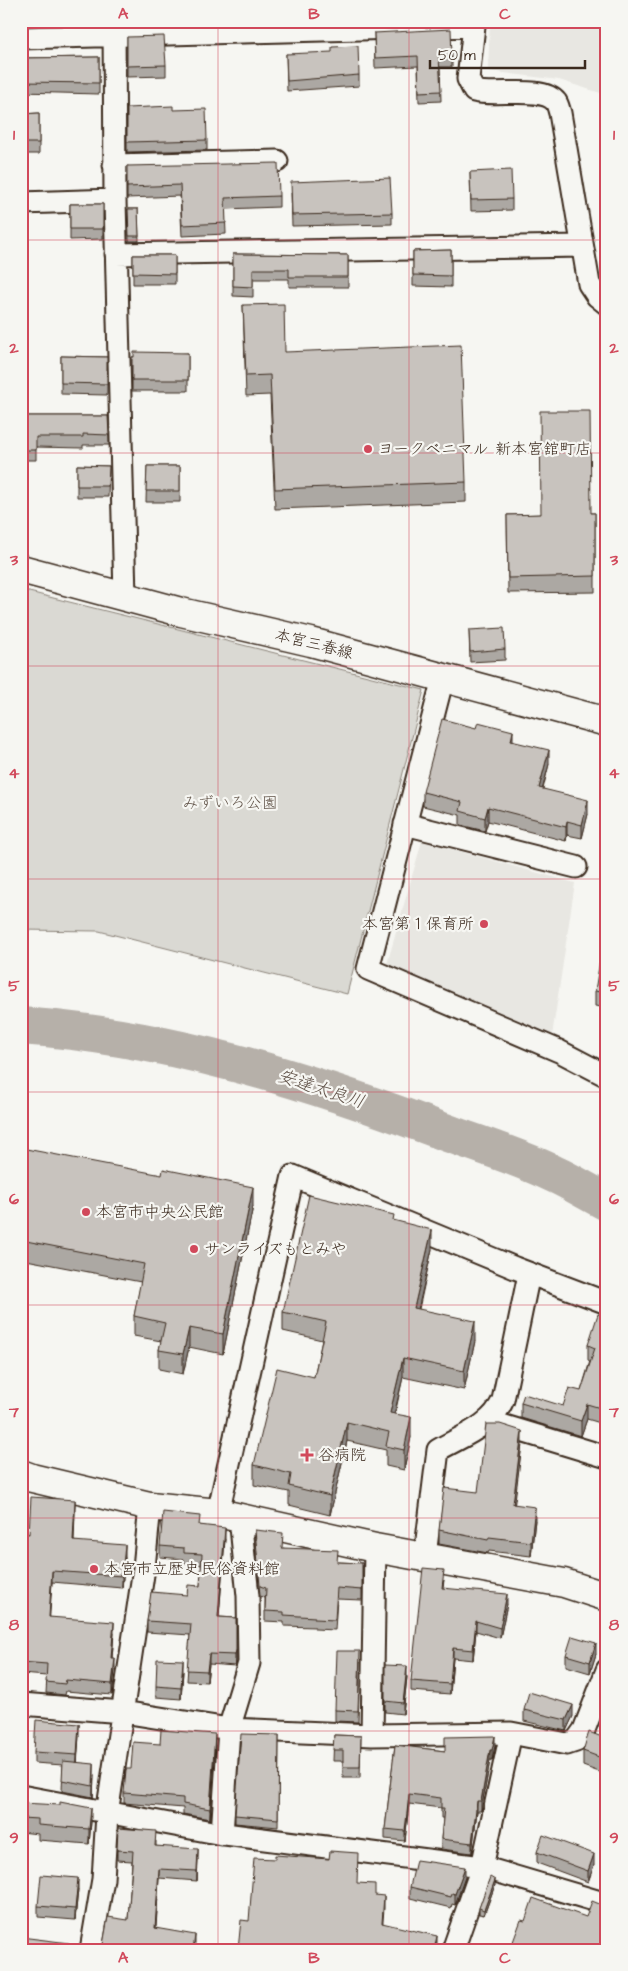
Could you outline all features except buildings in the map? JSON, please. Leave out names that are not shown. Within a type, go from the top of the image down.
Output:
[{"type":"main road","name":"本宮三春線","points":[[21,569],[125,597],[311,642],[607,722]]},
{"type":"main road","points":[[21,1474],[150,1506],[229,1515],[375,1548],[564,1583],[607,1597]]},
{"type":"street","points":[[21,38],[114,28],[474,26],[468,79],[474,92],[533,93],[548,96],[556,102],[560,113],[589,284],[597,296],[607,304]]},
{"type":"street","points":[[114,28],[114,200],[125,597]]},
{"type":"street","points":[[114,165],[277,161]]},
{"type":"street","points":[[21,203],[114,200]]},
{"type":"street","points":[[116,254],[582,246]]},
{"type":"street","points":[[443,678],[368,969],[559,1052],[607,1076]]},
{"type":"street","points":[[405,824],[576,868]]},
{"type":"street","points":[[222,1834],[229,1729],[249,1663],[248,1596],[229,1515],[293,1176],[529,1274],[607,1304]]},
{"type":"street","points":[[425,1556],[438,1450],[488,1421],[498,1413],[503,1400],[529,1274]]},
{"type":"street","points":[[488,1421],[607,1457]]},
{"type":"street","points":[[91,1950],[103,1879],[107,1814],[144,1568],[150,1506]]},
{"type":"street","points":[[372,1735],[375,1548]]},
{"type":"street","points":[[21,1704],[122,1712],[229,1729],[372,1735],[511,1732],[566,1744],[576,1741],[584,1730],[607,1670]]},
{"type":"street","points":[[453,1950],[482,1867],[511,1732]]},
{"type":"street","points":[[21,1796],[107,1814],[222,1834],[482,1867],[607,1904]]},
{"type":"shaded area","points":[[490,21],[607,21],[607,95],[559,80],[488,71]]},
{"type":"shaded area","name":"本宮第１保育所","points":[[422,841],[575,883],[552,1036],[387,964]]},
{"type":"green space","name":"みずいろ公園","points":[[21,590],[424,690],[347,994],[99,931],[21,930]]},
{"type":"waterway","name":"安達太良川","points":[[21,1026],[127,1039],[179,1049],[283,1076],[509,1155],[561,1177],[607,1202]]},
{"type":"place","name":"ヨークベニマル 新本宮舘町店","points":[[368,449]]},
{"type":"place","name":"本宮第１保育所","points":[[484,924]]},
{"type":"place","name":"本宮市中央公民館","points":[[86,1212]]},
{"type":"place","name":"サンライズもとみや","points":[[194,1249]]},
{"type":"place","name":"谷病院","points":[[307,1455]]},
{"type":"place","name":"本宮市立歴史民俗資料館","points":[[94,1569]]}]
